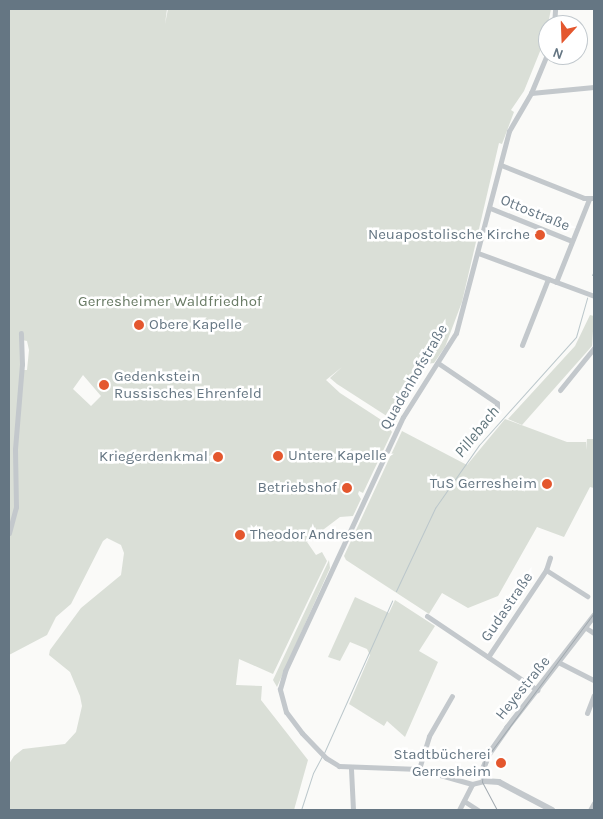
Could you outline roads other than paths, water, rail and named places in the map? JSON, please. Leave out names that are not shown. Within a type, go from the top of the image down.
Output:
[{"type":"street","name":"Quadenhofstraße","points":[[351,768],[326,758],[320,752],[288,715],[280,689],[285,671],[403,417],[438,364],[458,329],[511,126],[531,93],[543,65]]},
{"type":"street","points":[[531,93],[594,87]]},
{"type":"street","points":[[501,165],[592,198],[556,282]]},
{"type":"street","name":"Ottostraße","points":[[490,208],[572,241]]},
{"type":"street","points":[[478,253],[594,296]]},
{"type":"street","points":[[522,345],[548,279]]},
{"type":"street","points":[[9,533],[16,507],[15,450],[22,364],[21,333]]},
{"type":"street","points":[[560,390],[594,348]]},
{"type":"street","points":[[438,364],[497,403],[497,409]]},
{"type":"street","name":"Gudastraße","points":[[488,657],[546,570],[550,558]]},
{"type":"street","name":"Gudastraße","points":[[546,570],[587,596]]},
{"type":"street","points":[[427,616],[537,690]]},
{"type":"street","name":"Heyestraße","points":[[484,781],[483,769],[489,754],[594,616]]},
{"type":"street","points":[[586,628],[594,633]]},
{"type":"street","points":[[560,663],[594,680]]},
{"type":"street","points":[[587,713],[594,695]]},
{"type":"street","points":[[419,769],[429,736],[452,696]]},
{"type":"street","points":[[353,810],[351,768],[419,769],[472,784],[484,781],[499,782],[552,810]]},
{"type":"street","points":[[459,810],[472,784]]},
{"type":"street","points":[[464,801],[478,810]]},
{"type":"street","points":[[590,810],[594,803]]},
{"type":"waterway","name":"Pillebach","points":[[592,275],[594,271]]},
{"type":"waterway","name":"Pillebach","points":[[396,591],[435,508],[479,445],[576,337],[587,298]]},
{"type":"waterway","name":"Pillebach","points":[[324,753],[392,601]]},
{"type":"waterway","name":"Pillebach","points":[[301,810],[313,773],[322,756]]},
{"type":"tram line","points":[[497,810],[482,782],[484,761],[594,613]]},
{"type":"place","name":"Neuapostolische Kirche","points":[[540,235]]},
{"type":"place","name":"Obere Kapelle","points":[[139,325]]},
{"type":"place","name":"Gedenkstein Russisches Ehrenfeld","points":[[104,385]]},
{"type":"place","name":"Untere Kapelle","points":[[278,456]]},
{"type":"place","name":"Kriegerdenkmal","points":[[218,457]]},
{"type":"place","name":"TuS Gerresheim","points":[[547,484]]},
{"type":"place","name":"Betriebshof","points":[[347,488]]},
{"type":"place","name":"Theodor Andresen","points":[[240,535]]},
{"type":"place","name":"Stadtbücherei Gerresheim","points":[[501,763]]},
{"type":"park label","name":"Gerresheimer Waldfriedhof","points":[[170,302]]}]
